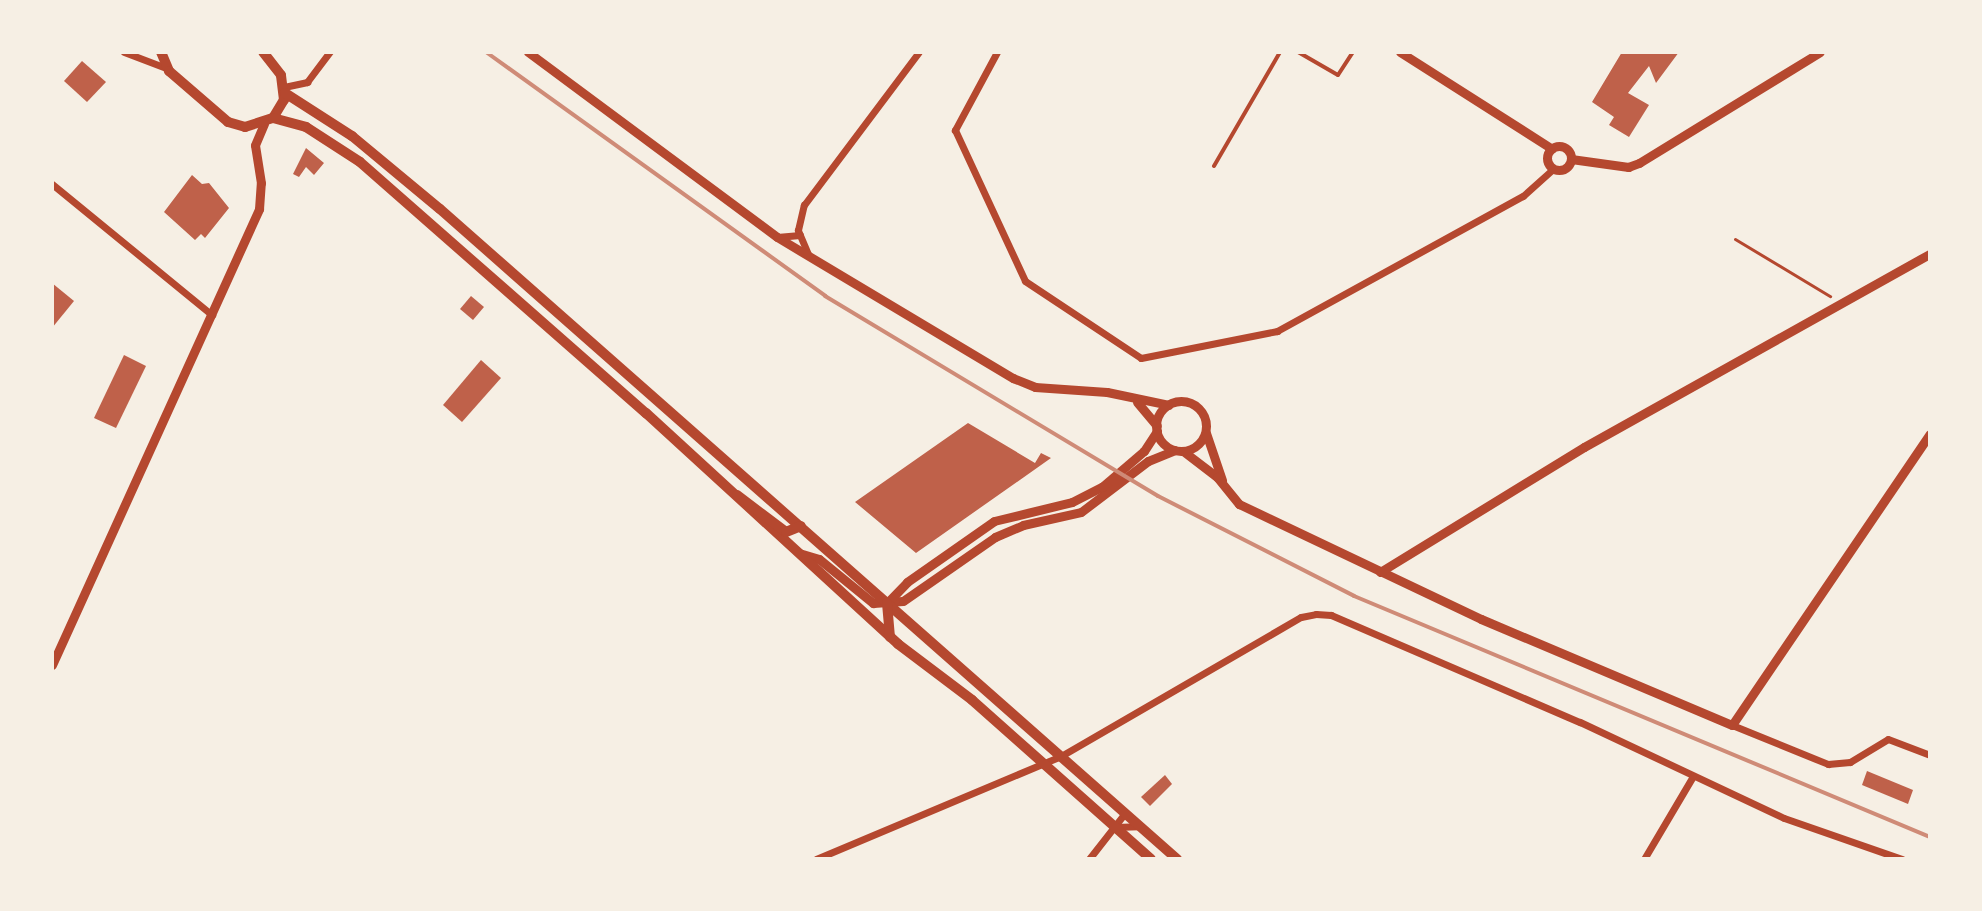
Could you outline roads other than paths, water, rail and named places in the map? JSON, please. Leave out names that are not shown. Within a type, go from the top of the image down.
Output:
[{"type":"main road","points":[[161,52],[166,68],[238,126],[268,121],[306,127],[360,162],[616,387],[890,637],[1043,763],[1151,859]]},
{"type":"main road","points":[[263,52],[284,90],[352,136],[404,178],[1177,859]]},
{"type":"main road","points":[[268,121],[284,90]]},
{"type":"main road","points":[[616,387],[627,383],[628,375]]},
{"type":"main road","points":[[727,490],[786,532],[801,526]]},
{"type":"main road","points":[[887,603],[890,637]]},
{"type":"street","points":[[124,52],[166,68]]},
{"type":"street","points":[[134,56],[148,52]]},
{"type":"street","points":[[284,90],[307,82],[330,52]]},
{"type":"street","points":[[528,52],[777,237],[1013,378],[1035,387],[1107,392],[1137,402],[1169,405],[1184,402],[1197,407],[1225,487]]},
{"type":"street","points":[[808,254],[800,235],[798,217],[804,205],[919,52]]},
{"type":"street","points":[[997,52],[955,130],[1025,281],[1141,358],[1277,331],[1523,196],[1553,169],[1564,169],[1571,159]]},
{"type":"street","points":[[1400,52],[1552,149],[1566,149],[1571,159]]},
{"type":"street","points":[[1571,159],[1628,167],[1639,163],[1820,52]]},
{"type":"street","points":[[255,145],[268,121]]},
{"type":"street","points":[[52,665],[259,209],[261,183],[255,145],[238,126]]},
{"type":"street","points":[[1552,149],[1547,160],[1553,169]]},
{"type":"street","points":[[52,184],[212,315]]},
{"type":"street","points":[[777,237],[800,235]]},
{"type":"street","points":[[1380,572],[1584,447],[1604,440],[1749,352],[1841,307],[1930,254]]},
{"type":"street","points":[[1137,402],[1179,451],[1225,487],[1239,504],[1380,572],[1828,764],[1850,762],[1888,739],[1930,755]]},
{"type":"street","points":[[887,603],[907,582],[983,528],[1012,513],[1088,496],[1144,451],[1169,405]]},
{"type":"street","points":[[792,550],[819,559],[867,600],[887,603],[908,599],[1008,531],[1090,508],[1148,461],[1195,447],[1206,433]]},
{"type":"street","points":[[1732,725],[1930,434]]},
{"type":"street","points":[[816,859],[1061,756],[1301,617],[1316,614],[1331,615],[1565,715],[1784,818],[1902,859]]},
{"type":"street","points":[[1644,859],[1693,776]]},
{"type":"street","points":[[1089,859],[1125,813]]},
{"type":"street","points":[[1114,827],[1139,826]]},
{"type":"lane","points":[[1214,166],[1280,52]]},
{"type":"lane","points":[[1298,52],[1338,75],[1353,52]]},
{"type":"railway","points":[[486,52],[825,296],[1158,496],[1354,596],[1930,837]]}]
